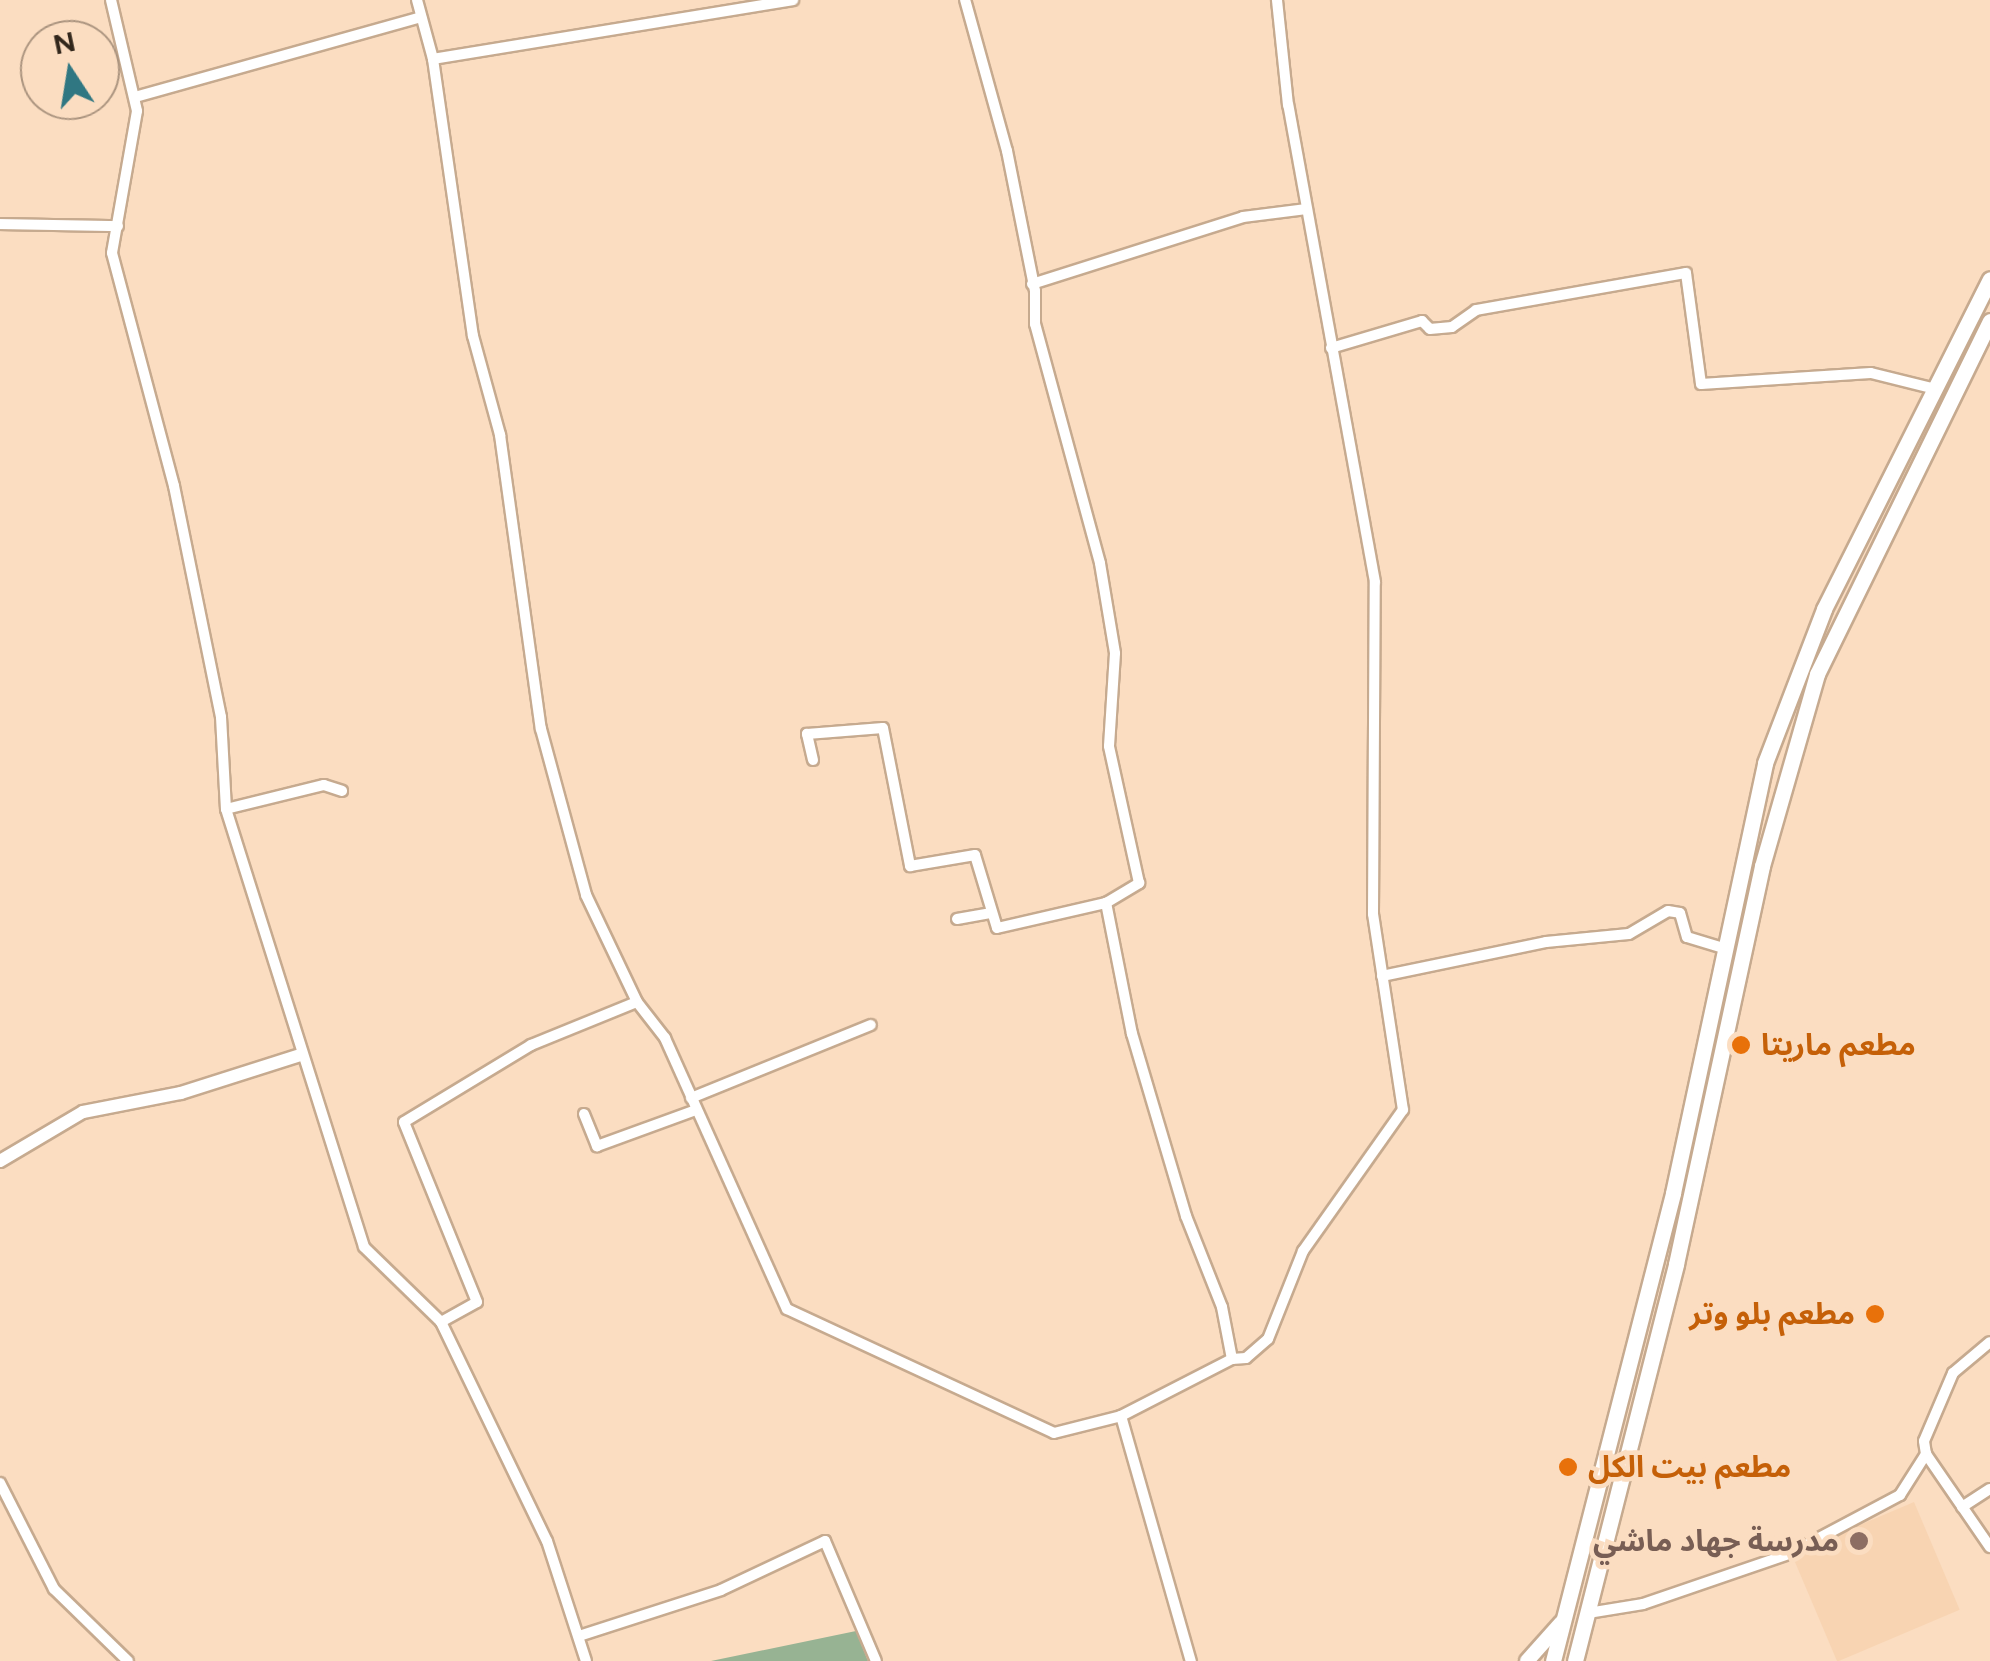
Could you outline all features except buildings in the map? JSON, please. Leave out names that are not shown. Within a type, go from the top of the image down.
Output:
[{"type":"main road","points":[[1553,1661],[1673,1193],[1714,980],[1756,802],[1804,655],[1990,279]]},
{"type":"main road","points":[[1575,1661],[1642,1400],[1778,810],[1816,674],[1990,321]]},
{"type":"main road","points":[[1952,353],[1968,363]]},
{"type":"main road","points":[[1756,802],[1778,810]]},
{"type":"main road","points":[[1714,980],[1737,986]]},
{"type":"main road","points":[[1624,1392],[1642,1400]]},
{"type":"main road","points":[[1528,1661],[1564,1618]]},
{"type":"street","points":[[111,0],[135,97],[134,148],[112,253],[174,486],[221,717],[226,809],[300,1055],[364,1247],[440,1322],[548,1541],[586,1661]]},
{"type":"street","points":[[417,0],[433,59],[473,336],[500,436],[541,729],[586,895],[638,1002],[665,1038],[786,1309],[1054,1433],[1121,1416],[1232,1359],[1246,1358],[1268,1338],[1304,1250],[1402,1110],[1373,914],[1375,582],[1306,209],[1277,0]]},
{"type":"street","points":[[433,59],[793,0]]},
{"type":"street","points":[[813,760],[808,734],[883,728],[910,866],[975,854],[997,928],[1106,903],[1138,883],[1109,746],[1115,653],[1100,563],[1035,324],[1032,284],[1007,152],[966,0]]},
{"type":"street","points":[[135,97],[420,17]]},
{"type":"street","points":[[1032,284],[1243,217],[1306,209]]},
{"type":"street","points":[[0,224],[118,226]]},
{"type":"street","points":[[1331,348],[1422,321],[1430,329],[1452,327],[1476,310],[1686,273],[1700,384],[1871,372],[1935,389]]},
{"type":"street","points":[[226,809],[324,786],[342,791]]},
{"type":"street","points":[[1106,903],[1132,1034],[1186,1216],[1222,1307],[1232,1359]]},
{"type":"street","points":[[1382,976],[1546,942],[1629,934],[1668,911],[1680,914],[1687,938],[1722,948]]},
{"type":"street","points":[[957,918],[991,913]]},
{"type":"street","points":[[440,1322],[476,1302],[404,1122],[531,1045],[638,1002]]},
{"type":"street","points":[[584,1114],[597,1146],[871,1025]]},
{"type":"street","points":[[0,1162],[83,1112],[181,1094],[300,1055]]},
{"type":"street","points":[[1990,1342],[1961,1365],[1941,1394],[1924,1441],[1926,1454],[1990,1547]]},
{"type":"street","points":[[1121,1416],[1191,1661]]},
{"type":"street","points":[[1588,1613],[1642,1604],[1834,1533],[1900,1495],[1926,1454]]},
{"type":"street","points":[[0,1483],[54,1589],[128,1661]]},
{"type":"street","points":[[1962,1507],[1990,1490]]},
{"type":"street","points":[[579,1636],[721,1590],[825,1541],[876,1661]]},
{"type":"shaded area","points":[[1914,1502],[1960,1610],[1837,1661],[1792,1554]]},
{"type":"green space","points":[[856,1631],[868,1661],[711,1661]]},
{"type":"place","name":"مطعم ماريتا","points":[[1741,1045]]},
{"type":"place","name":"مطعم بلو وتر","points":[[1875,1314]]},
{"type":"place","name":"مطعم بيت الكل","points":[[1568,1467]]},
{"type":"place","name":"مدرسة جهاد ماشي","points":[[1859,1541]]}]
